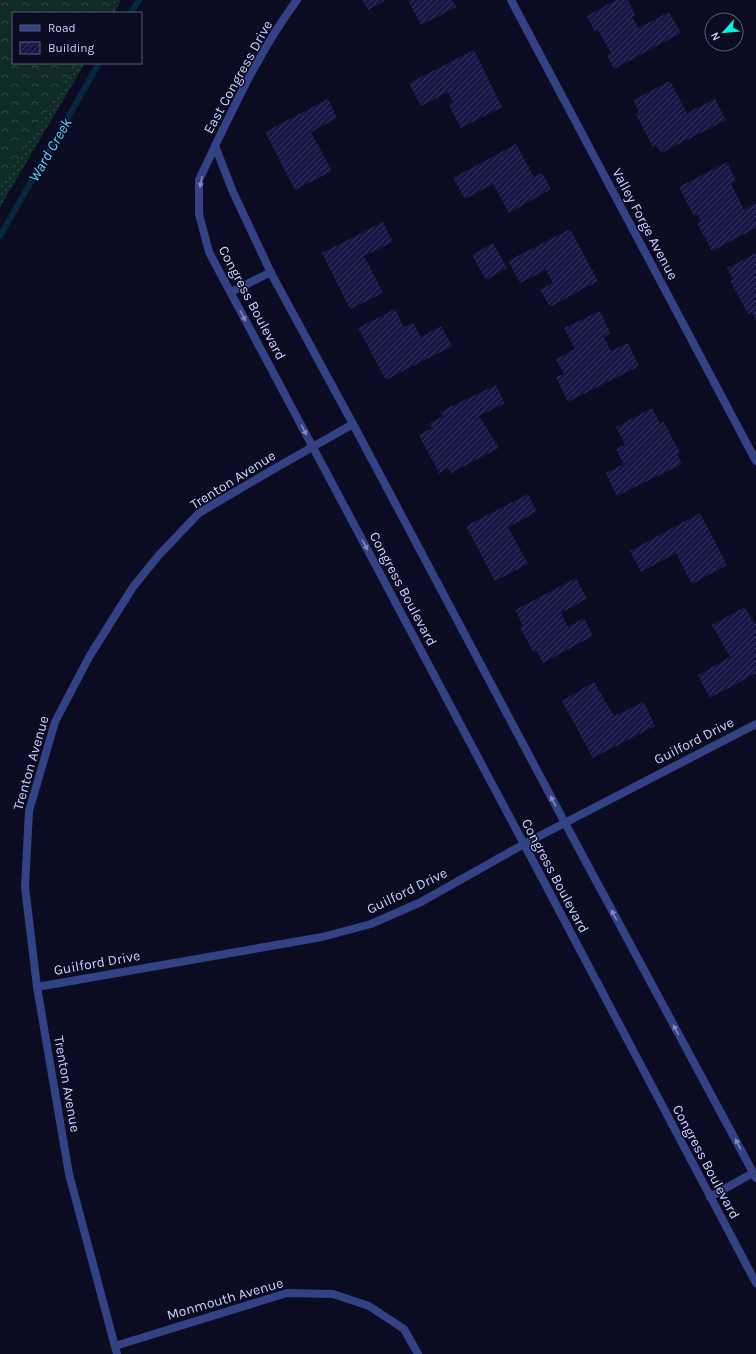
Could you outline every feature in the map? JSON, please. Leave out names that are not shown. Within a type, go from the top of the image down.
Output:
[{"type":"street","name":"East Congress Drive","points":[[215,146],[264,51],[297,0]]},
{"type":"street","name":"Valley Forge Avenue","points":[[511,0],[756,461]]},
{"type":"street","points":[[215,146],[232,192],[271,272],[755,1176],[710,1197]]},
{"type":"street","name":"Congress Boulevard","points":[[215,146],[199,180],[199,214],[209,252],[756,1283]]},
{"type":"street","points":[[231,292],[271,272]]},
{"type":"street","name":"Trenton Avenue","points":[[116,1350],[69,1174],[37,987],[25,888],[29,811],[55,722],[89,657],[133,587],[159,555],[199,513],[353,424]]},
{"type":"street","name":"Guilford Drive","points":[[37,987],[322,937],[371,924],[421,902],[524,844],[756,724]]},
{"type":"street","name":"Monmouth Avenue","points":[[116,1350],[287,1293],[334,1294],[369,1306],[404,1329],[418,1354]]},
{"type":"green space","points":[[0,0],[121,0],[115,12],[12,12],[12,64],[84,64],[0,207]]},
{"type":"green space","points":[[0,0],[115,0],[108,12],[12,12],[12,64],[76,64],[0,188]]},
{"type":"building","points":[[362,0],[386,0],[368,10]]},
{"type":"building","points":[[408,0],[452,0],[456,7],[421,25]]},
{"type":"building","points":[[616,0],[628,0],[635,15],[632,17],[638,28],[669,12],[681,33],[614,69],[607,55],[611,53],[598,30],[595,32],[587,16]]},
{"type":"building","points":[[474,50],[502,107],[461,128],[449,105],[453,103],[448,92],[421,106],[409,83]]},
{"type":"building","points":[[670,81],[687,113],[715,99],[726,120],[661,153],[656,145],[653,147],[636,114],[639,112],[633,100]]},
{"type":"building","points":[[328,99],[337,118],[311,132],[332,171],[295,190],[265,132]]},
{"type":"building","points":[[516,144],[534,177],[542,173],[551,189],[509,213],[493,184],[465,199],[453,178]]},
{"type":"building","points":[[727,162],[736,181],[731,184],[744,210],[756,203],[756,228],[712,251],[697,223],[701,221],[697,214],[694,216],[679,187]]},
{"type":"building","points":[[383,222],[393,242],[364,256],[383,293],[350,309],[322,253]]},
{"type":"building","points":[[570,229],[598,281],[550,307],[540,290],[553,283],[546,270],[520,283],[508,261]]},
{"type":"building","points":[[493,243],[507,268],[486,280],[472,255]]},
{"type":"building","points":[[756,253],[756,320],[752,312],[748,314],[730,281],[733,279],[727,268]]},
{"type":"building","points":[[395,309],[404,327],[413,323],[421,337],[441,326],[452,346],[386,380],[358,328]]},
{"type":"building","points":[[600,311],[610,333],[604,337],[611,351],[628,343],[639,366],[568,402],[556,377],[564,374],[556,359],[575,349],[564,328]]},
{"type":"building","points":[[496,385],[505,403],[479,416],[499,448],[451,473],[448,468],[439,473],[419,435],[432,428],[430,423],[443,416],[440,412]]},
{"type":"building","points":[[652,408],[660,424],[664,422],[680,453],[677,454],[682,464],[617,496],[606,473],[624,464],[616,449],[625,445],[616,427]]},
{"type":"building","points":[[528,494],[537,512],[508,527],[528,564],[495,581],[466,526]]},
{"type":"building","points":[[700,513],[727,565],[692,584],[676,553],[641,572],[630,551]]},
{"type":"building","points":[[576,578],[587,599],[561,613],[568,627],[584,618],[593,636],[543,663],[537,651],[533,652],[520,627],[523,626],[515,610]]},
{"type":"building","points":[[745,607],[754,623],[756,621],[756,673],[710,698],[698,675],[730,657],[712,625]]},
{"type":"building","points":[[594,682],[614,716],[644,702],[655,726],[593,758],[562,701]]},
{"type":"waterway","name":"Ward Creek","points":[[132,12],[139,0]]},
{"type":"waterway","name":"Ward Creek","points":[[0,236],[98,64]]}]
